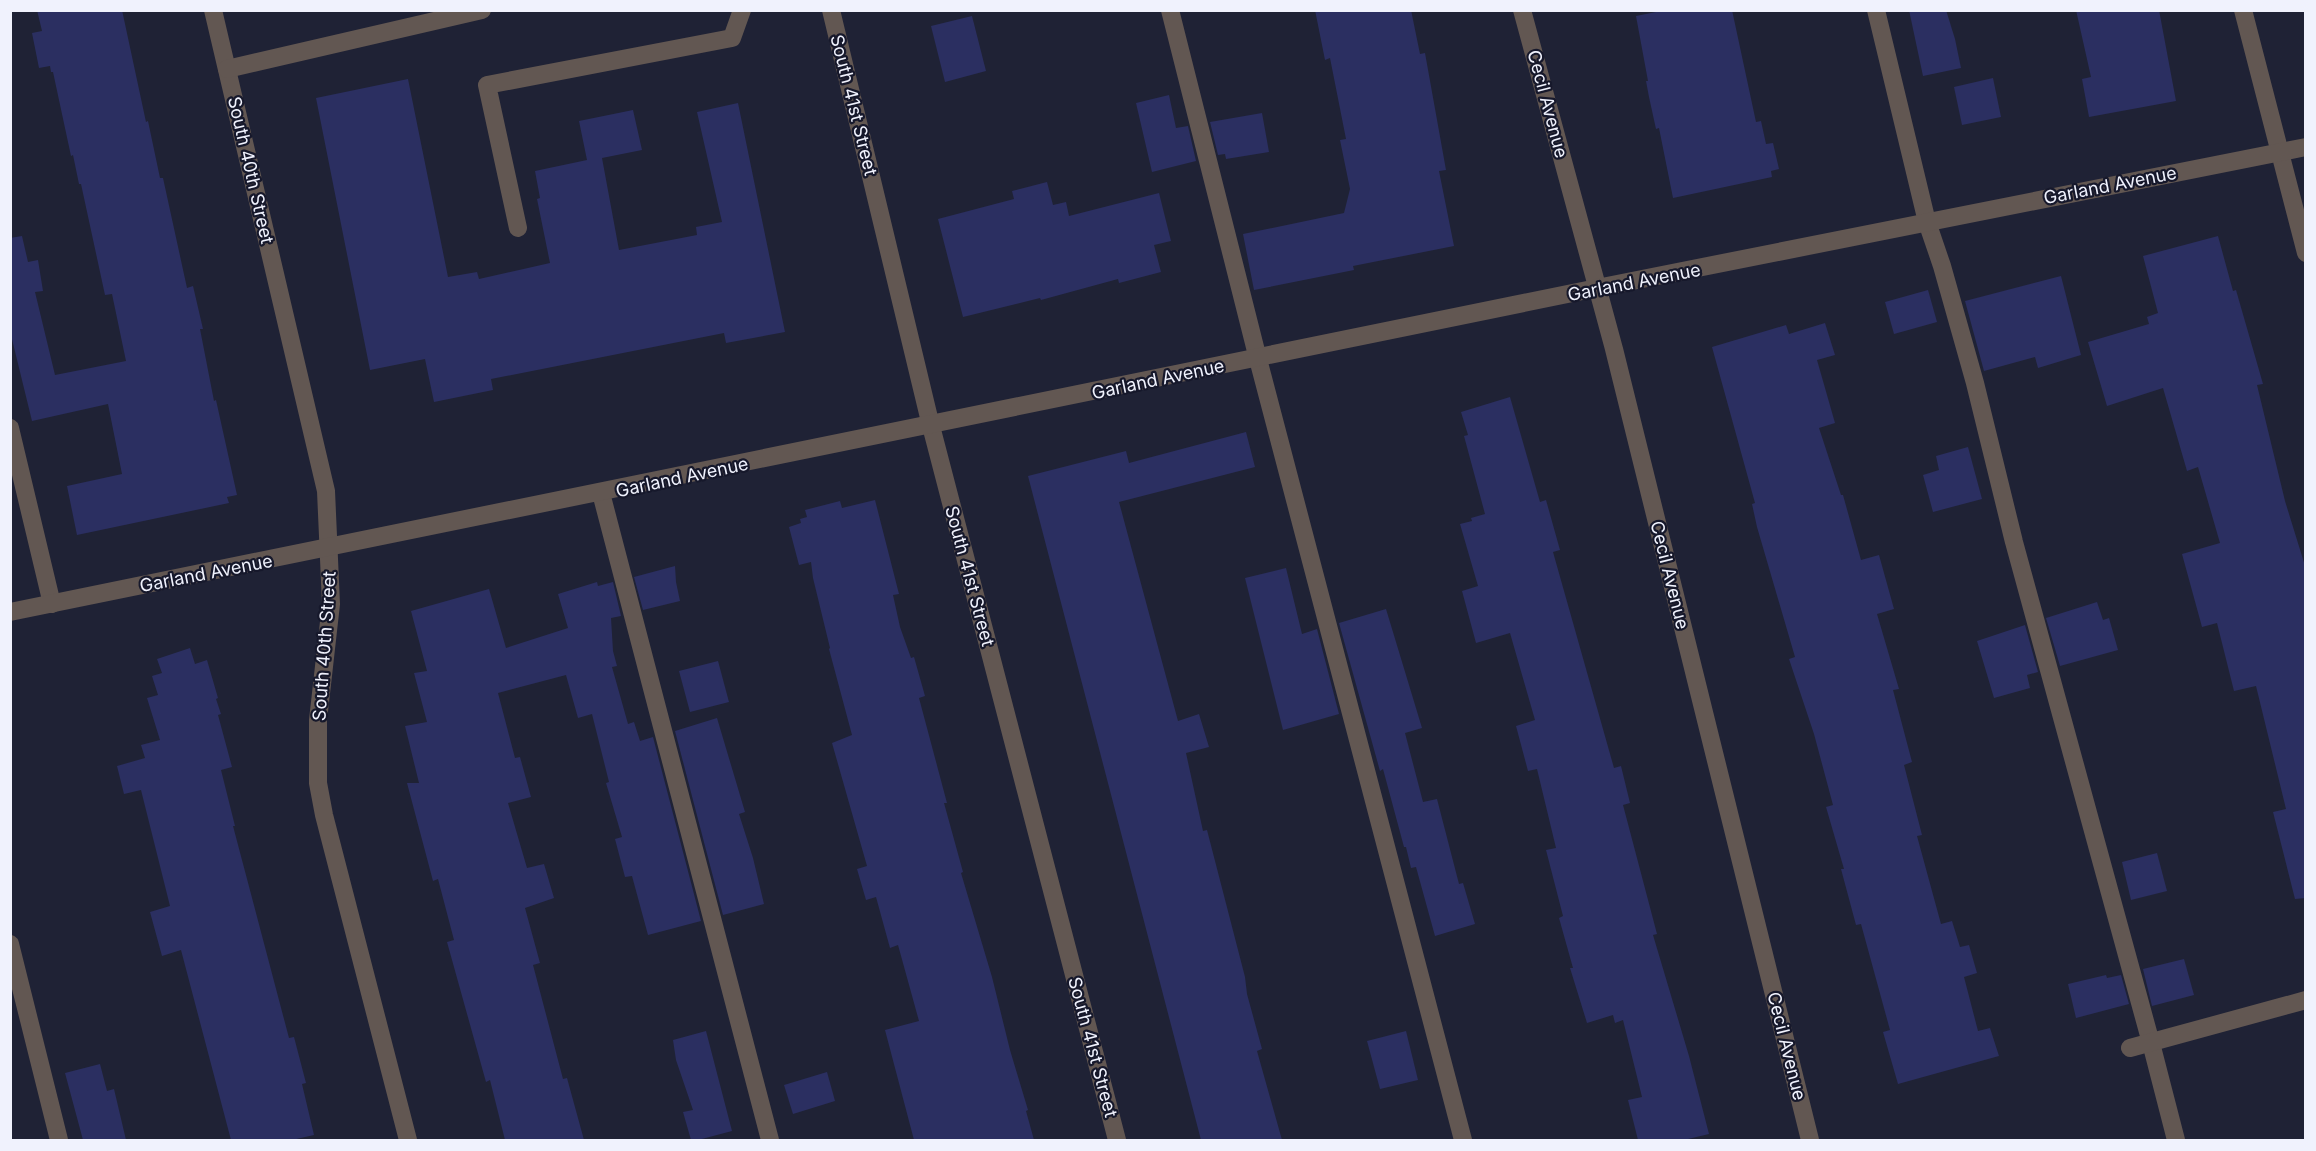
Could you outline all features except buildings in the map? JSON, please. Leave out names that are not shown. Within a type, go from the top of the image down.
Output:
[{"type":"street","name":"South 40th Street","points":[[213,10],[326,491],[330,604],[318,720],[318,783],[324,815],[408,1140]]},
{"type":"street","points":[[227,69],[482,10]]},
{"type":"street","points":[[518,228],[487,85],[732,38],[742,10]]},
{"type":"street","name":"South 41st Street","points":[[831,10],[931,426],[1117,1140]]},
{"type":"street","points":[[1170,10],[1258,358],[1463,1140]]},
{"type":"street","name":"Cecil Avenue","points":[[1522,10],[1597,288],[1810,1140]]},
{"type":"street","points":[[1876,10],[1927,222],[1942,266],[1975,383],[2014,542],[2176,1140]]},
{"type":"street","points":[[2242,10],[2306,253]]},
{"type":"street","name":"Garland Avenue","points":[[10,612],[329,549],[1597,288],[2306,147]]},
{"type":"street","points":[[10,428],[52,604]]},
{"type":"street","points":[[601,493],[770,1140]]},
{"type":"street","points":[[10,944],[58,1140]]},
{"type":"street","points":[[2130,1048],[2306,1000]]}]
